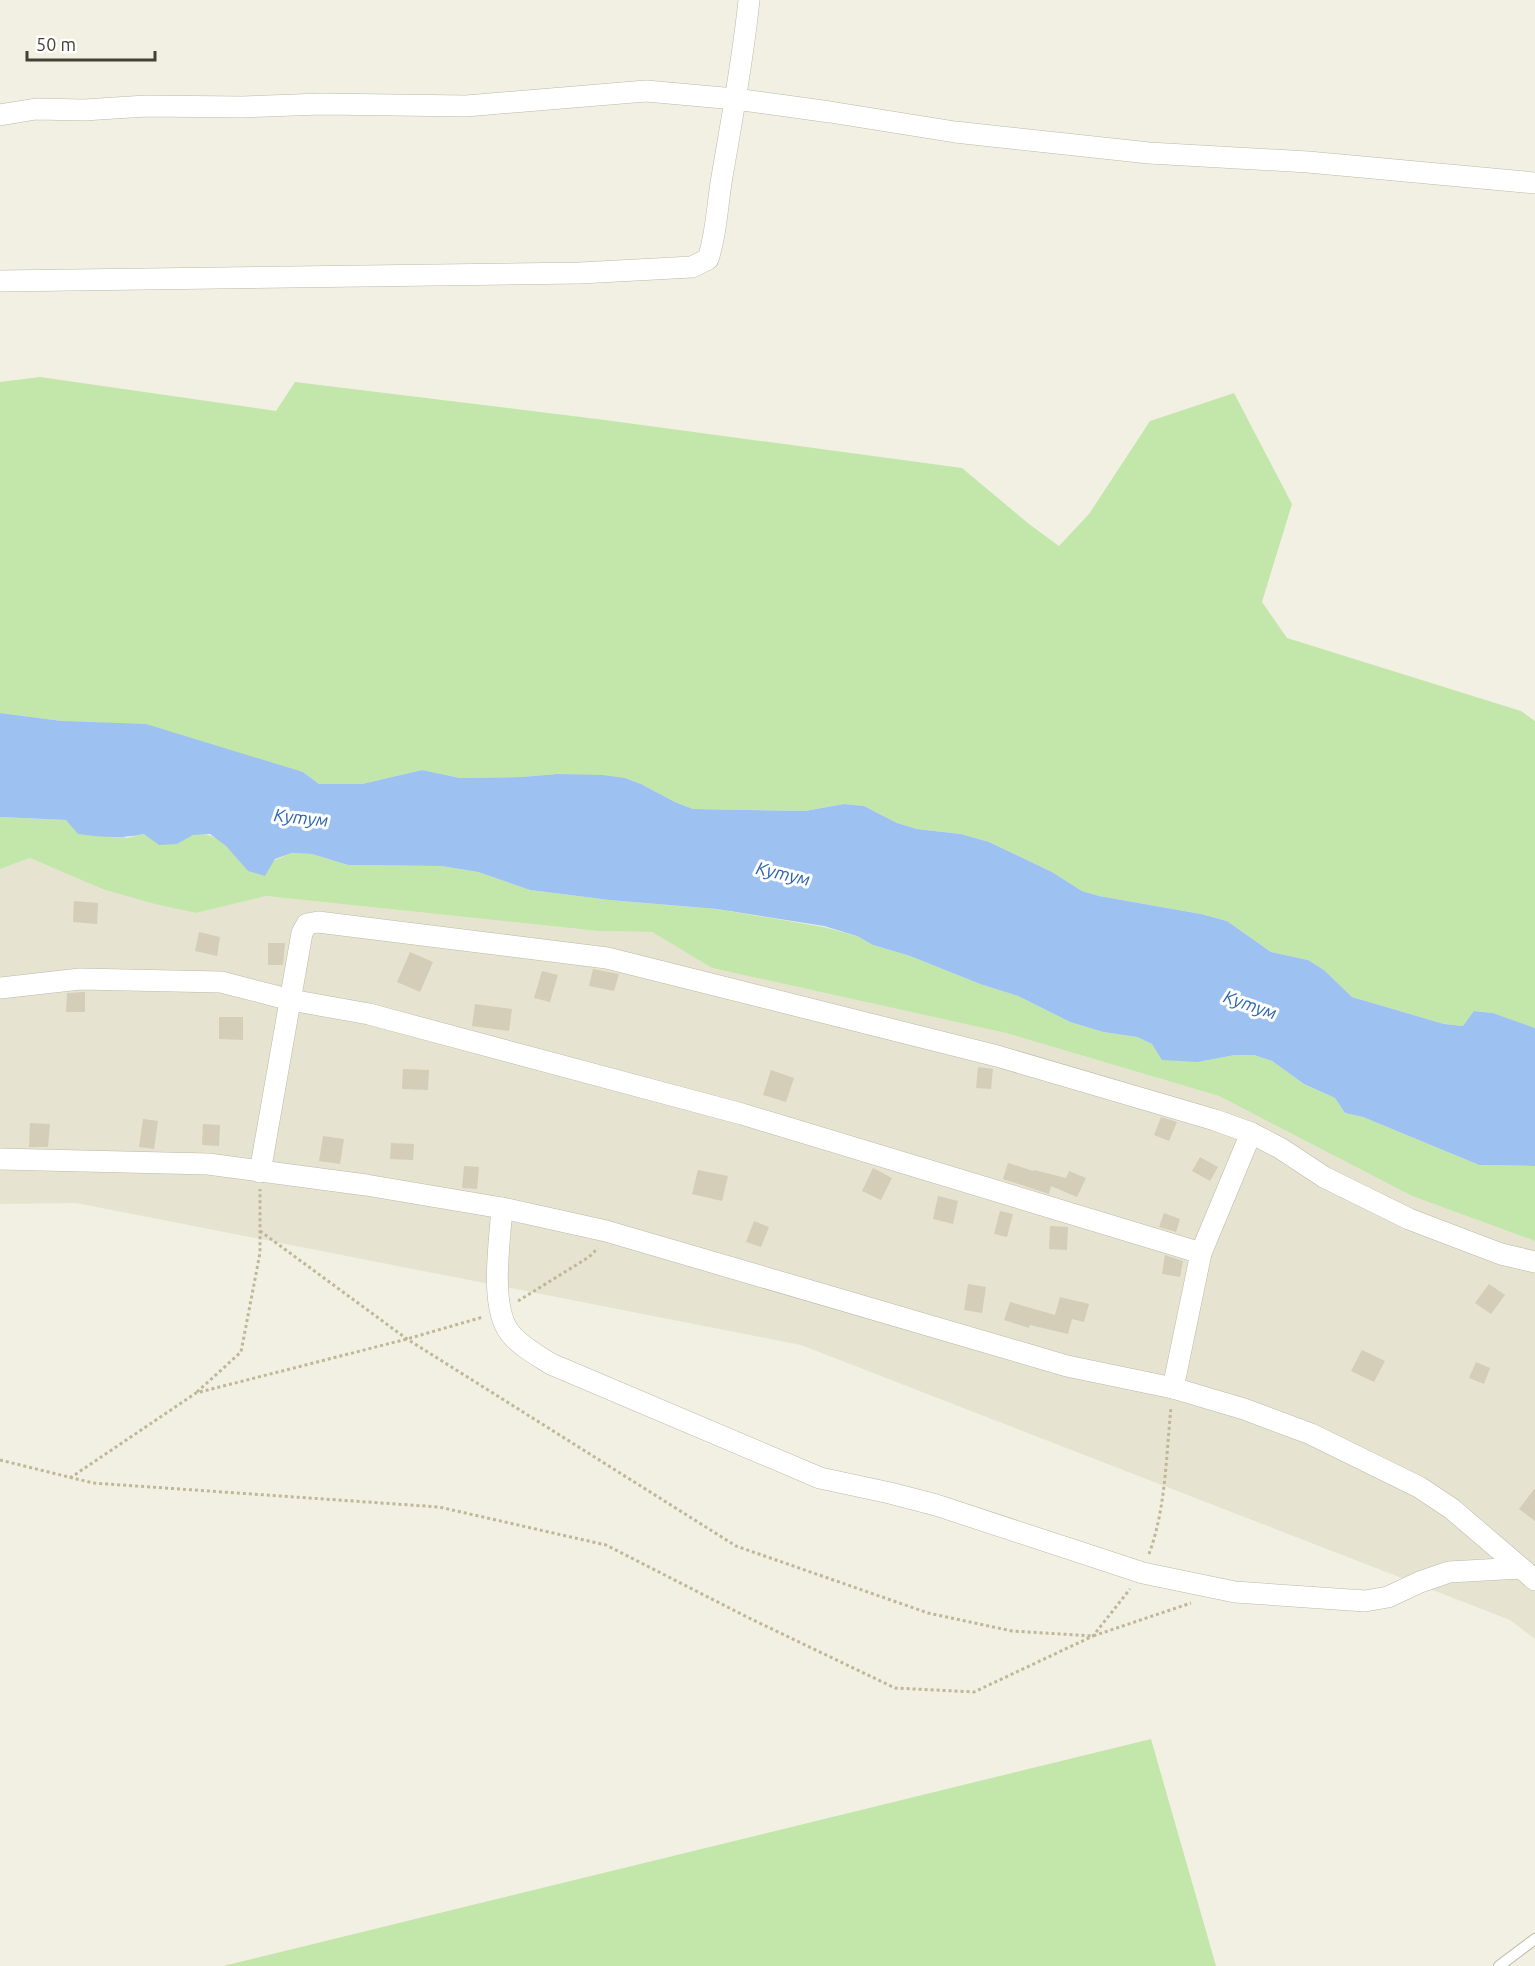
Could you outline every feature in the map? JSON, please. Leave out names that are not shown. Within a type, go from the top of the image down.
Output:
[{"type":"street","points":[[0,281],[579,273],[692,267],[708,259],[714,243],[721,181],[745,44],[749,0]]},
{"type":"street","points":[[0,115],[36,109],[84,110],[146,106],[466,106],[646,91],[735,99],[955,132],[1138,152],[1308,162],[1535,183]]},
{"type":"street","points":[[260,1172],[302,933],[307,924],[318,922],[607,958],[997,1056],[1215,1120],[1251,1133],[1280,1148],[1324,1177],[1409,1219],[1501,1254],[1535,1262]]},
{"type":"street","points":[[0,988],[80,980],[221,982],[291,1000],[369,1014],[742,1113],[1201,1253]]},
{"type":"street","points":[[1173,1388],[1201,1253],[1251,1133]]},
{"type":"street","points":[[0,1159],[208,1164],[366,1185],[502,1208],[606,1231],[1067,1366],[1173,1388],[1244,1409],[1311,1434],[1419,1487],[1452,1509],[1528,1574]]},
{"type":"street","points":[[502,1208],[497,1288],[500,1312],[509,1332],[524,1346],[551,1364],[820,1478],[936,1505],[1143,1573],[1235,1592],[1365,1601],[1388,1597],[1449,1572],[1528,1574]]},
{"type":"lane","points":[[1499,1966],[1535,1939]]},
{"type":"path","points":[[184,1404],[241,1352],[260,1253],[260,1172]]},
{"type":"path","points":[[260,1231],[407,1339],[736,1546],[928,1612],[1012,1631],[1093,1636]]},
{"type":"path","points":[[70,1478],[196,1393],[407,1339],[500,1312],[589,1257],[601,1245],[606,1231]]},
{"type":"path","points":[[1093,1636],[1143,1573],[1155,1538],[1173,1388]]},
{"type":"path","points":[[0,1460],[93,1483],[439,1507],[606,1545],[749,1618],[895,1688],[974,1692],[1093,1636],[1200,1600]]},
{"type":"shaded area","points":[[30,858],[102,889],[196,913],[266,896],[598,931],[652,932],[712,968],[1006,1033],[1219,1096],[1412,1196],[1535,1241],[1535,1639],[1510,1620],[801,1345],[76,1203],[0,1204],[0,869]]},
{"type":"green space","points":[[40,377],[276,411],[295,382],[605,420],[962,468],[1059,546],[1089,514],[1150,421],[1234,393],[1292,504],[1262,602],[1287,638],[1521,711],[1535,721],[1535,1028],[1493,1013],[1475,1011],[1463,1026],[1444,1024],[1352,997],[1324,970],[1308,960],[1271,952],[1227,921],[1082,891],[1052,872],[989,842],[961,834],[917,829],[897,823],[864,806],[844,804],[805,811],[693,809],[625,778],[557,774],[460,778],[422,770],[362,784],[319,784],[303,772],[62,721],[0,713],[0,382]]},
{"type":"green space","points":[[0,817],[67,820],[127,838],[144,834],[177,844],[187,837],[203,834],[225,845],[248,871],[292,853],[312,854],[348,865],[441,866],[478,872],[530,890],[609,900],[717,909],[824,927],[857,936],[873,945],[910,956],[980,984],[1018,996],[1070,1022],[1103,1032],[1137,1037],[1198,1062],[1235,1055],[1254,1055],[1272,1061],[1304,1084],[1335,1098],[1345,1113],[1363,1117],[1479,1165],[1535,1166],[1535,1241],[1412,1196],[1219,1096],[1006,1033],[712,968],[652,932],[598,931],[266,896],[196,913],[102,889],[30,858],[0,869]]},
{"type":"green space","points":[[1151,1739],[1216,1966],[223,1966]]},
{"type":"water","name":"Кутум","points":[[0,713],[62,721],[146,724],[303,772],[319,784],[362,784],[422,770],[460,778],[557,774],[602,775],[625,778],[693,809],[805,811],[844,804],[864,806],[897,823],[917,829],[961,834],[989,842],[1052,872],[1082,891],[1227,921],[1271,952],[1308,960],[1324,970],[1352,997],[1444,1024],[1463,1026],[1474,1011],[1493,1013],[1535,1028],[1535,1166],[1479,1165],[1363,1117],[1345,1113],[1335,1098],[1304,1084],[1272,1061],[1254,1055],[1235,1055],[1198,1062],[1162,1060],[1152,1044],[1137,1037],[1103,1032],[1070,1022],[1018,996],[824,926],[717,909],[609,900],[530,890],[478,872],[441,866],[348,865],[312,854],[292,853],[275,859],[265,876],[248,871],[226,846],[210,834],[193,835],[177,844],[159,845],[144,834],[111,837],[78,834],[66,820],[0,817]]},
{"type":"building","points":[[74,901],[98,903],[97,924],[73,922]]},
{"type":"building","points":[[199,932],[220,937],[217,956],[195,951]]},
{"type":"building","points":[[268,943],[285,943],[283,965],[268,965]]},
{"type":"building","points":[[410,952],[433,962],[420,992],[397,982]]},
{"type":"building","points":[[593,969],[619,974],[614,991],[589,986]]},
{"type":"building","points":[[542,971],[558,975],[550,1002],[534,998]]},
{"type":"building","points":[[85,992],[85,1012],[66,1012],[67,993]]},
{"type":"building","points":[[475,1004],[512,1009],[509,1031],[472,1026]]},
{"type":"building","points":[[219,1017],[243,1017],[243,1040],[219,1039]]},
{"type":"building","points":[[978,1067],[993,1069],[991,1089],[976,1088]]},
{"type":"building","points":[[403,1069],[429,1070],[428,1090],[402,1089]]},
{"type":"building","points":[[771,1070],[794,1078],[786,1102],[763,1095]]},
{"type":"building","points":[[1161,1117],[1177,1122],[1169,1141],[1154,1135]]},
{"type":"building","points":[[143,1119],[158,1121],[154,1149],[139,1147]]},
{"type":"building","points":[[30,1123],[50,1124],[48,1147],[29,1147]]},
{"type":"building","points":[[203,1124],[220,1125],[219,1146],[202,1145]]},
{"type":"building","points":[[323,1136],[344,1139],[340,1164],[319,1161]]},
{"type":"building","points":[[391,1143],[414,1144],[413,1160],[390,1159]]},
{"type":"building","points":[[1200,1157],[1218,1167],[1210,1181],[1192,1171]]},
{"type":"building","points":[[1008,1163],[1066,1178],[1069,1171],[1086,1178],[1077,1197],[1051,1186],[1049,1194],[1003,1179]]},
{"type":"building","points":[[464,1166],[479,1167],[477,1189],[462,1188]]},
{"type":"building","points":[[873,1168],[892,1178],[881,1200],[862,1191]]},
{"type":"building","points":[[698,1170],[728,1176],[722,1201],[692,1194]]},
{"type":"building","points":[[938,1196],[958,1201],[953,1224],[933,1219]]},
{"type":"building","points":[[1000,1211],[1013,1214],[1007,1237],[994,1234]]},
{"type":"building","points":[[1164,1213],[1180,1219],[1176,1232],[1159,1227]]},
{"type":"building","points":[[754,1221],[769,1227],[761,1247],[746,1242]]},
{"type":"building","points":[[1050,1226],[1068,1227],[1067,1250],[1049,1249]]},
{"type":"building","points":[[1165,1255],[1183,1261],[1180,1277],[1162,1274]]},
{"type":"building","points":[[968,1284],[986,1287],[982,1313],[964,1310]]},
{"type":"building","points":[[1489,1284],[1505,1295],[1491,1314],[1475,1303]]},
{"type":"building","points":[[1060,1297],[1089,1304],[1084,1322],[1072,1319],[1068,1334],[1030,1325],[1029,1328],[1004,1320],[1010,1302],[1055,1315]]},
{"type":"building","points":[[1362,1350],[1385,1361],[1374,1382],[1351,1371]]},
{"type":"building","points":[[1476,1362],[1490,1368],[1484,1384],[1469,1378]]},
{"type":"building","points":[[1535,1488],[1535,1521],[1519,1509]]}]
